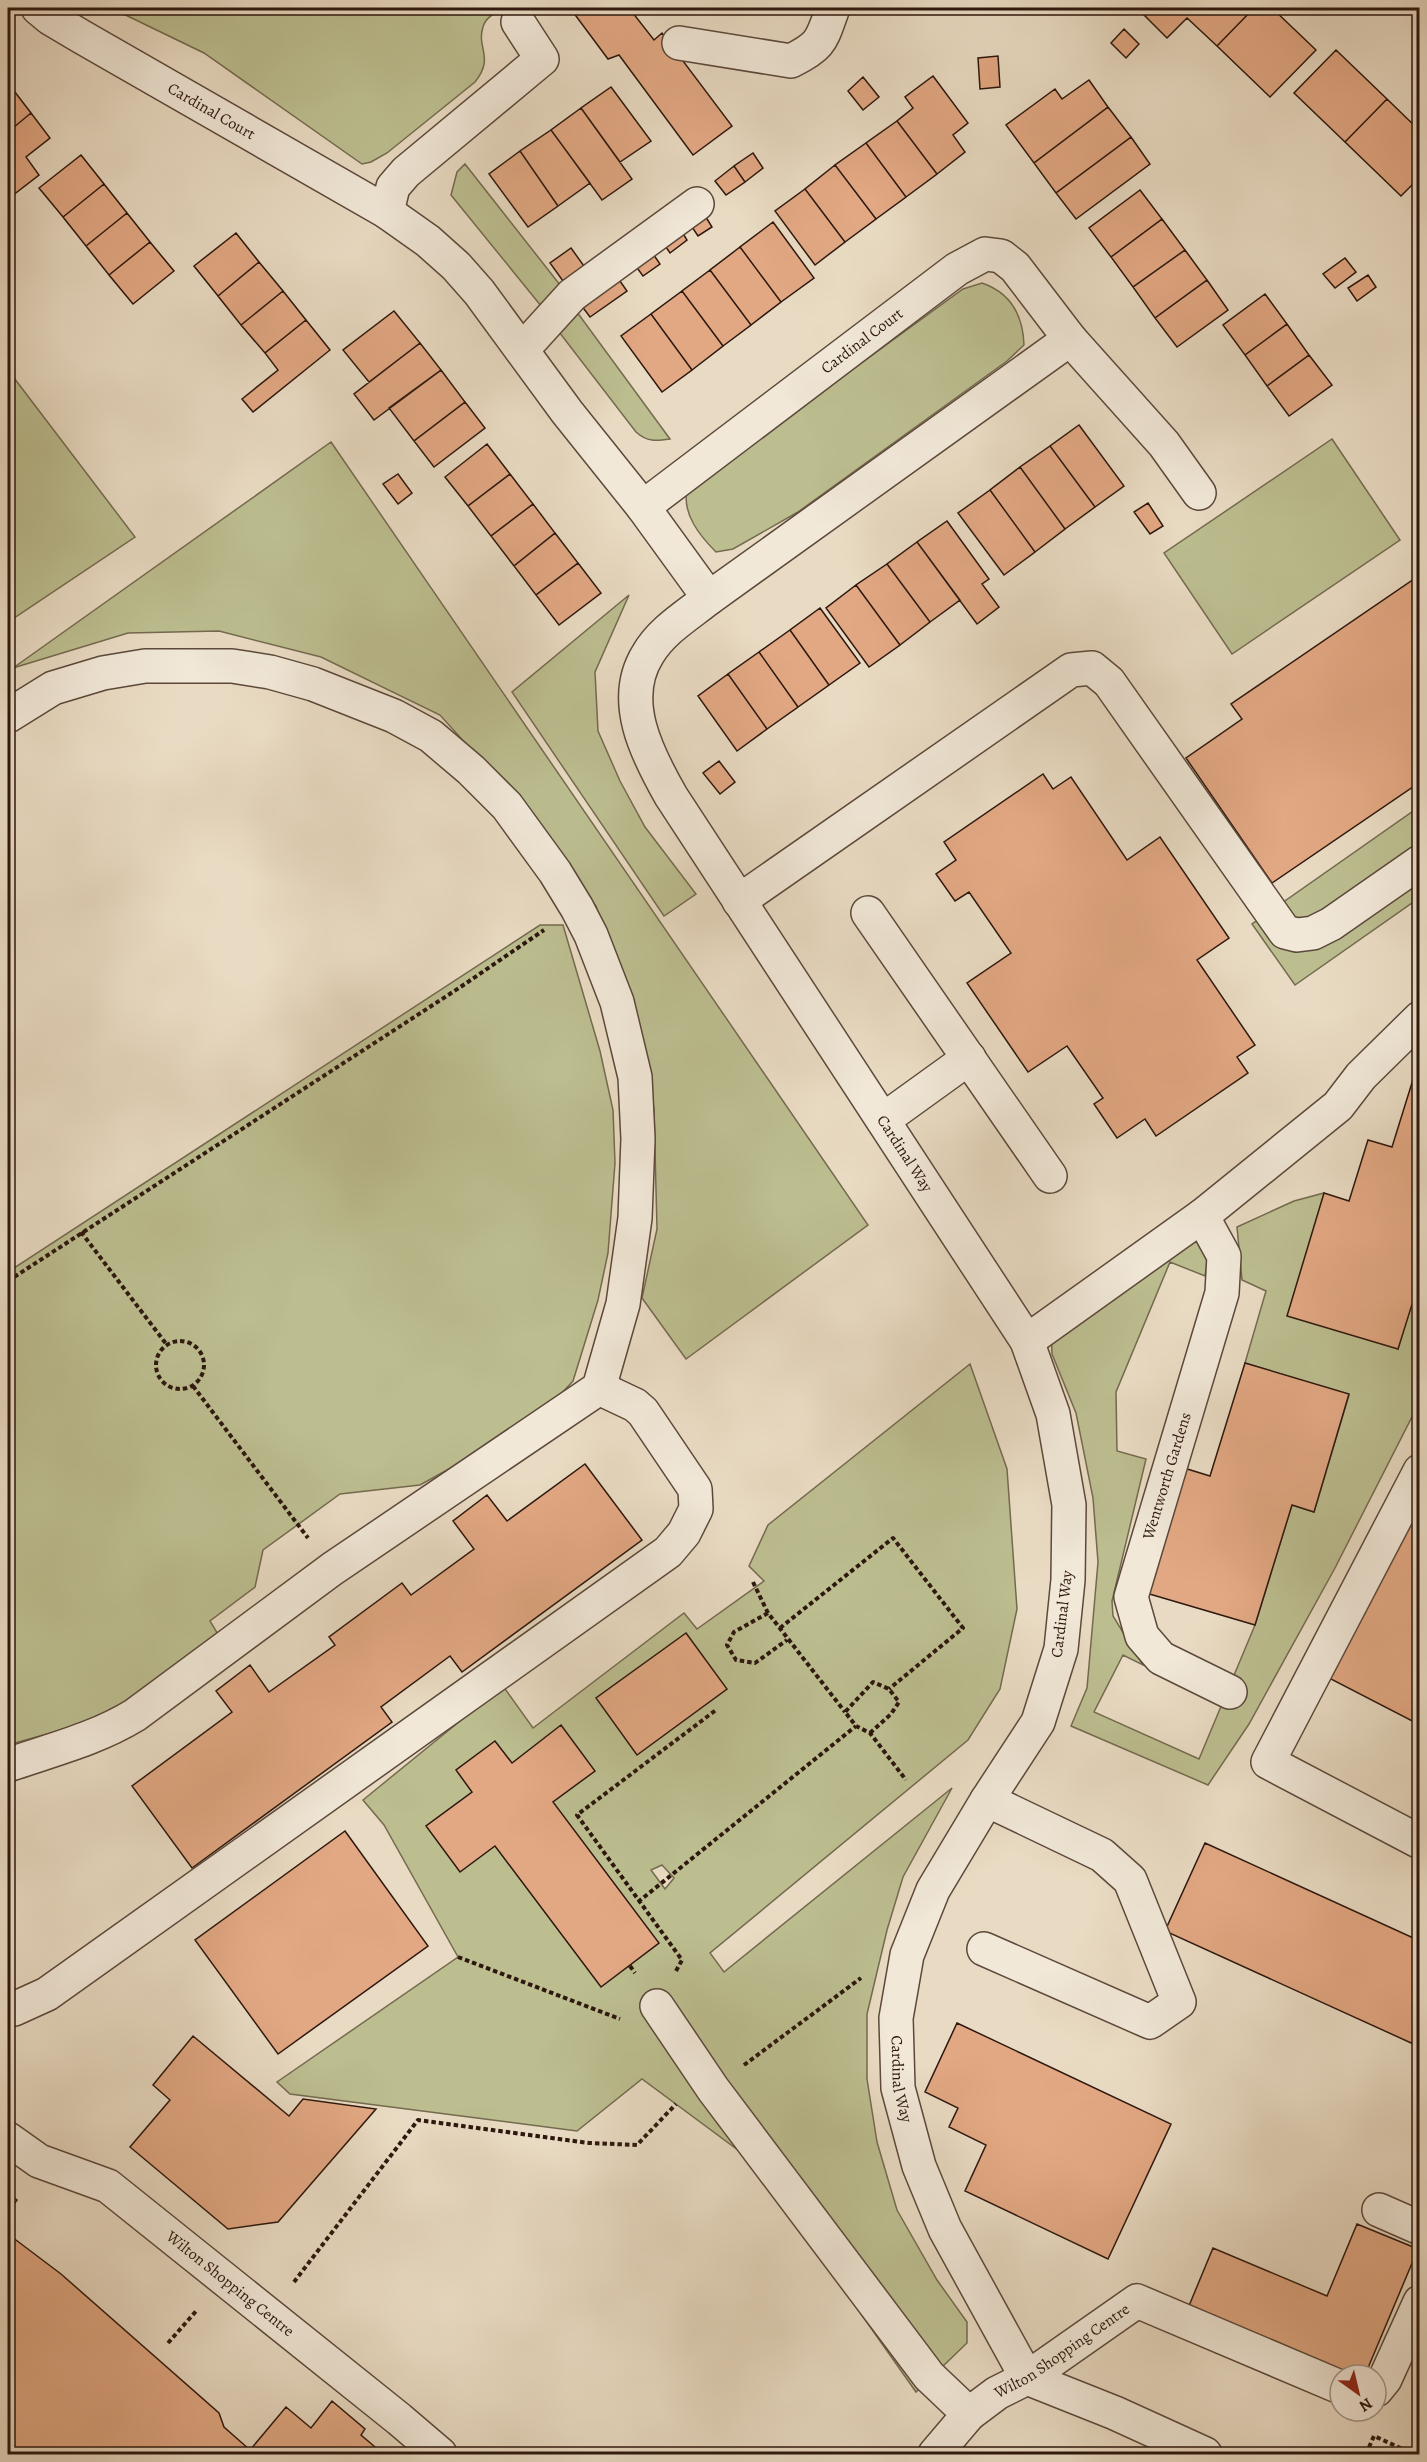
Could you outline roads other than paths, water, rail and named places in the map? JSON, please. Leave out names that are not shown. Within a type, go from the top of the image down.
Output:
[{"type":"street","name":"Cardinal Court","points":[[38,8],[82,38],[387,212],[428,241],[456,266],[479,292],[567,412],[643,507],[709,598]]},
{"type":"street","points":[[679,43],[791,61],[808,53],[821,41],[832,8]]},
{"type":"street","points":[[387,212],[393,187],[406,172],[542,59],[518,22]]},
{"type":"street","points":[[522,350],[572,295],[697,204]]},
{"type":"street","name":"Cardinal Court","points":[[643,507],[945,279],[985,254],[1001,256],[1015,267],[1070,339],[1164,444],[1199,493]]},
{"type":"street","points":[[709,598],[1070,339]]},
{"type":"street","name":"Cardinal Way","points":[[709,598],[668,630],[647,654],[634,689],[637,717],[656,770],[1027,1341],[1053,1414],[1069,1505],[1068,1580],[1061,1649],[1038,1722],[987,1800],[933,1890],[907,1955],[896,2018],[898,2088],[920,2166],[945,2229],[1027,2378]]},
{"type":"street","points":[[8,716],[52,688],[102,674],[145,666],[232,666],[270,672],[313,684],[431,736],[463,763],[507,806],[555,872],[577,908],[591,935],[617,1002],[635,1077],[637,1108],[635,1218],[623,1304],[599,1388],[332,1569],[114,1728],[8,1765]]},
{"type":"street","points":[[739,901],[1071,670],[1092,668],[1115,691],[1285,932],[1297,935],[1313,933],[1331,924],[1419,862]]},
{"type":"street","points":[[868,913],[1050,1176]]},
{"type":"street","points":[[1027,1341],[1202,1216],[1338,1106],[1361,1076],[1419,1018]]},
{"type":"street","points":[[883,1120],[969,1058]]},
{"type":"street","name":"Wentworth Gardens","points":[[1202,1216],[1224,1256],[1222,1293],[1131,1597],[1142,1636],[1161,1658],[1230,1692]]},
{"type":"street","points":[[8,2007],[14,2009],[47,1994],[668,1552],[684,1533],[696,1509],[695,1489],[643,1412],[635,1405],[599,1388]]},
{"type":"street","points":[[1419,1471],[1268,1762],[1419,1842]]},
{"type":"street","points":[[984,1949],[1150,2022],[1179,2002],[1130,1880],[1102,1855],[987,1800]]},
{"type":"street","points":[[657,2006],[713,2089],[929,2376],[969,2414]]},
{"type":"street","name":"Wilton Shopping Centre","points":[[8,2139],[39,2161],[108,2186],[440,2454]]},
{"type":"street","points":[[1379,2210],[1419,2228]]},
{"type":"street","name":"Wilton Shopping Centre","points":[[935,2454],[969,2414],[997,2393],[1027,2378],[1137,2301],[1328,2382]]},
{"type":"street","points":[[1388,2372],[1419,2302]]},
{"type":"street","points":[[1027,2378],[1115,2413],[1205,2454]]}]
